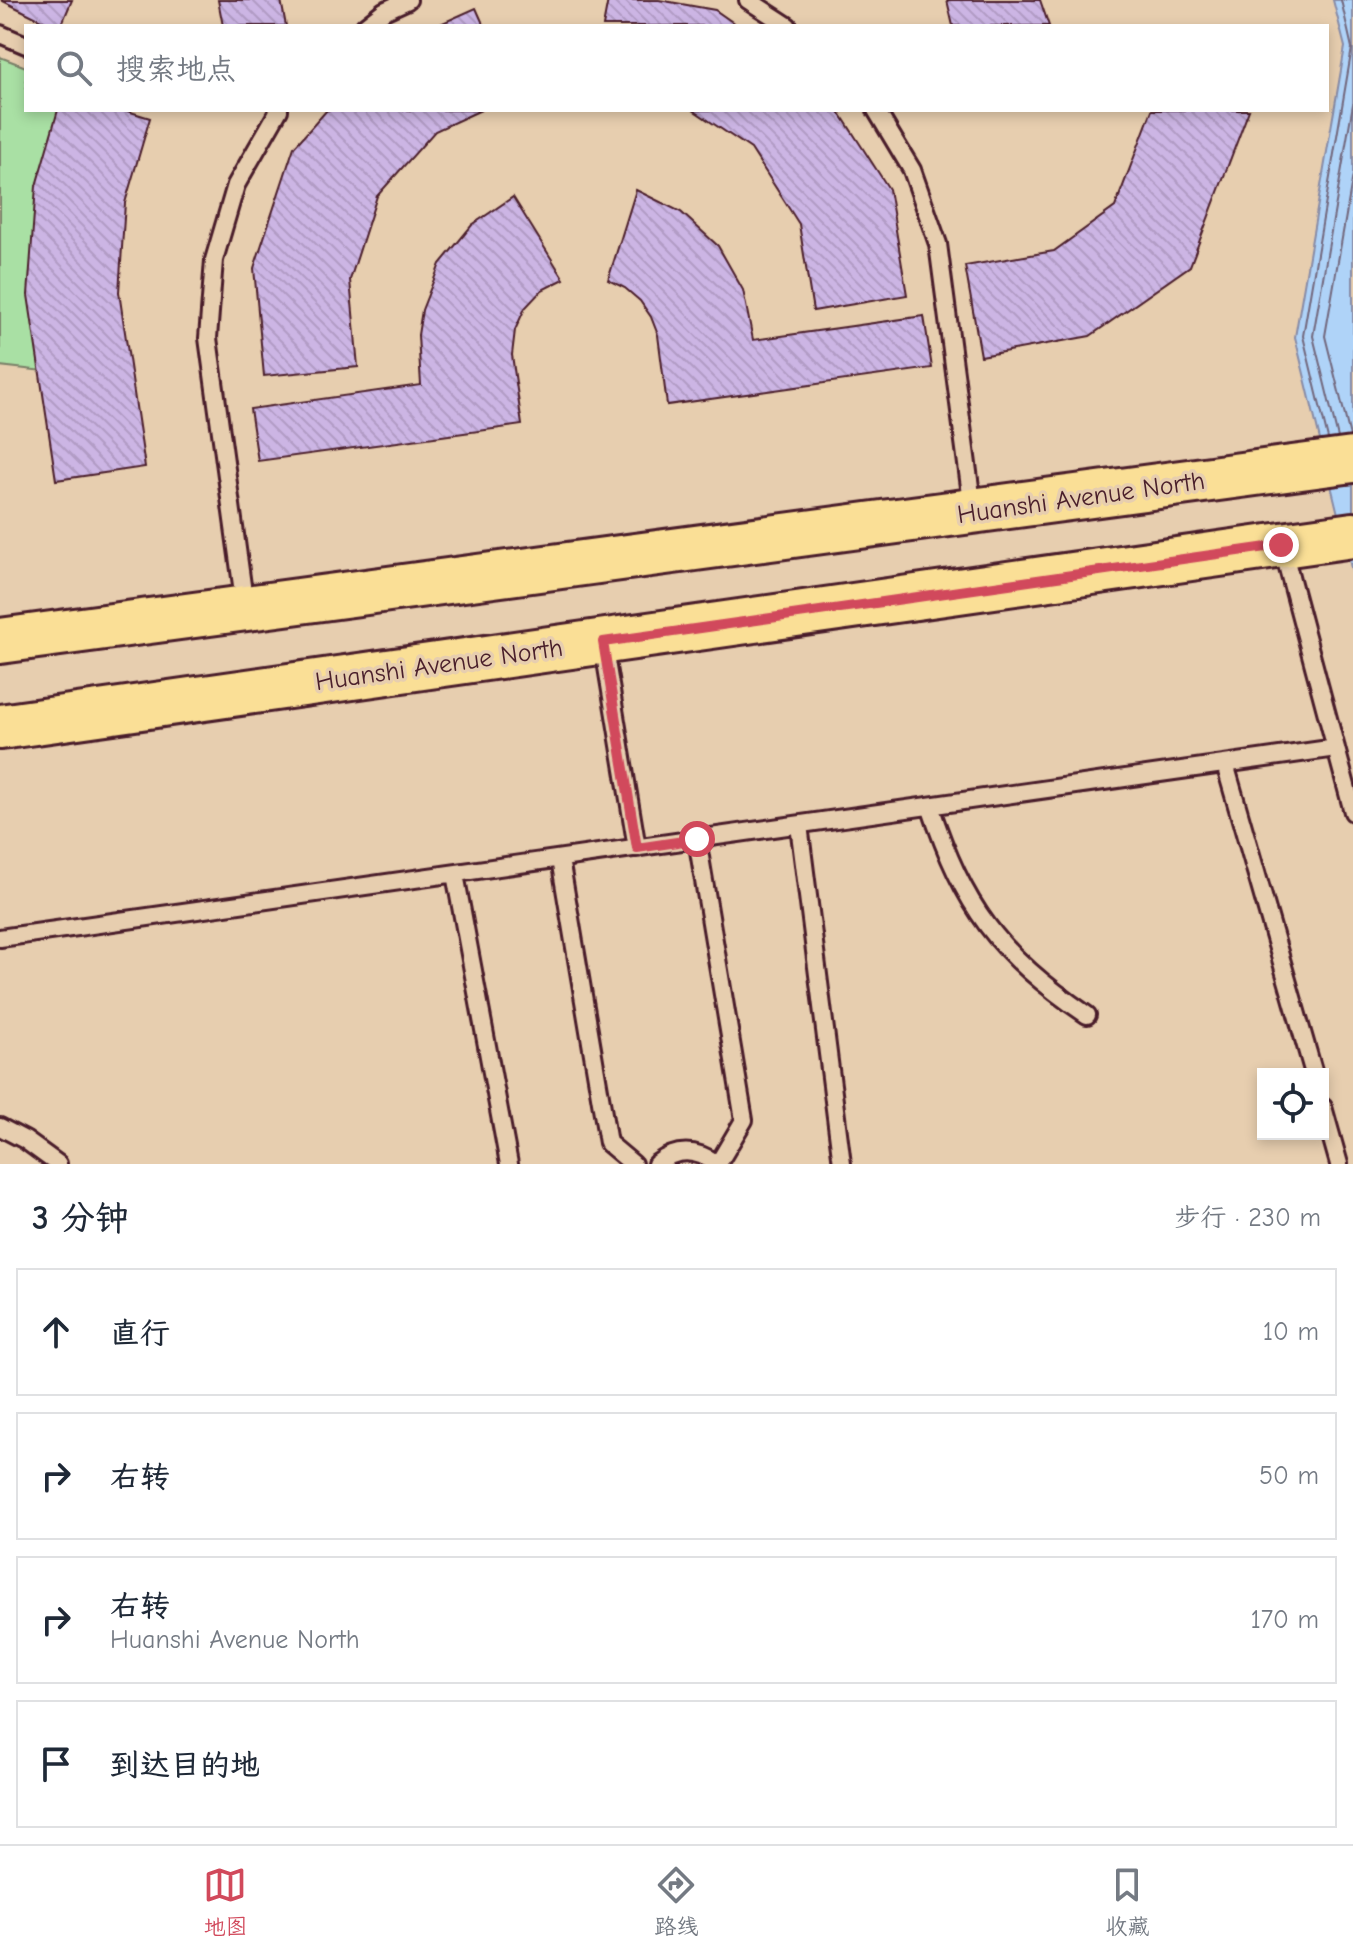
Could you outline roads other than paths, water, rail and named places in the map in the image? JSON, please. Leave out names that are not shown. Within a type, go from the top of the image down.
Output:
[{"type":"main road","name":"Huanshi Avenue North","points":[[0,641],[1353,460]]},
{"type":"main road","name":"Huanshi Avenue North","points":[[0,727],[1353,535]]},
{"type":"lane","points":[[368,24],[384,11],[408,0]]},
{"type":"lane","points":[[748,0],[785,24]]},
{"type":"lane","points":[[0,34],[24,44]]},
{"type":"lane","points":[[245,609],[208,338],[214,260],[236,185],[278,112]]},
{"type":"lane","points":[[877,112],[912,170],[938,244],[973,512]]},
{"type":"lane","points":[[1281,545],[1353,812]]},
{"type":"lane","points":[[603,642],[637,848]]},
{"type":"lane","points":[[0,938],[1336,748]]},
{"type":"lane","points":[[1225,764],[1312,1068]]},
{"type":"lane","points":[[930,806],[953,869],[972,905],[1004,948],[1043,985],[1087,1015]]},
{"type":"lane","points":[[799,825],[842,1164]]},
{"type":"lane","points":[[656,1164],[666,1156],[680,1152],[707,1156],[718,1164],[744,1120],[697,839]]},
{"type":"lane","points":[[560,859],[608,1143],[633,1164]]},
{"type":"lane","points":[[455,874],[509,1164]]},
{"type":"lane","points":[[0,1127],[25,1140],[58,1164]]},
{"type":"lane","points":[[1329,1128],[1339,1164]]},
{"type":"water","points":[[1333,0],[1353,0],[1353,576],[1295,337],[1345,47]]}]
